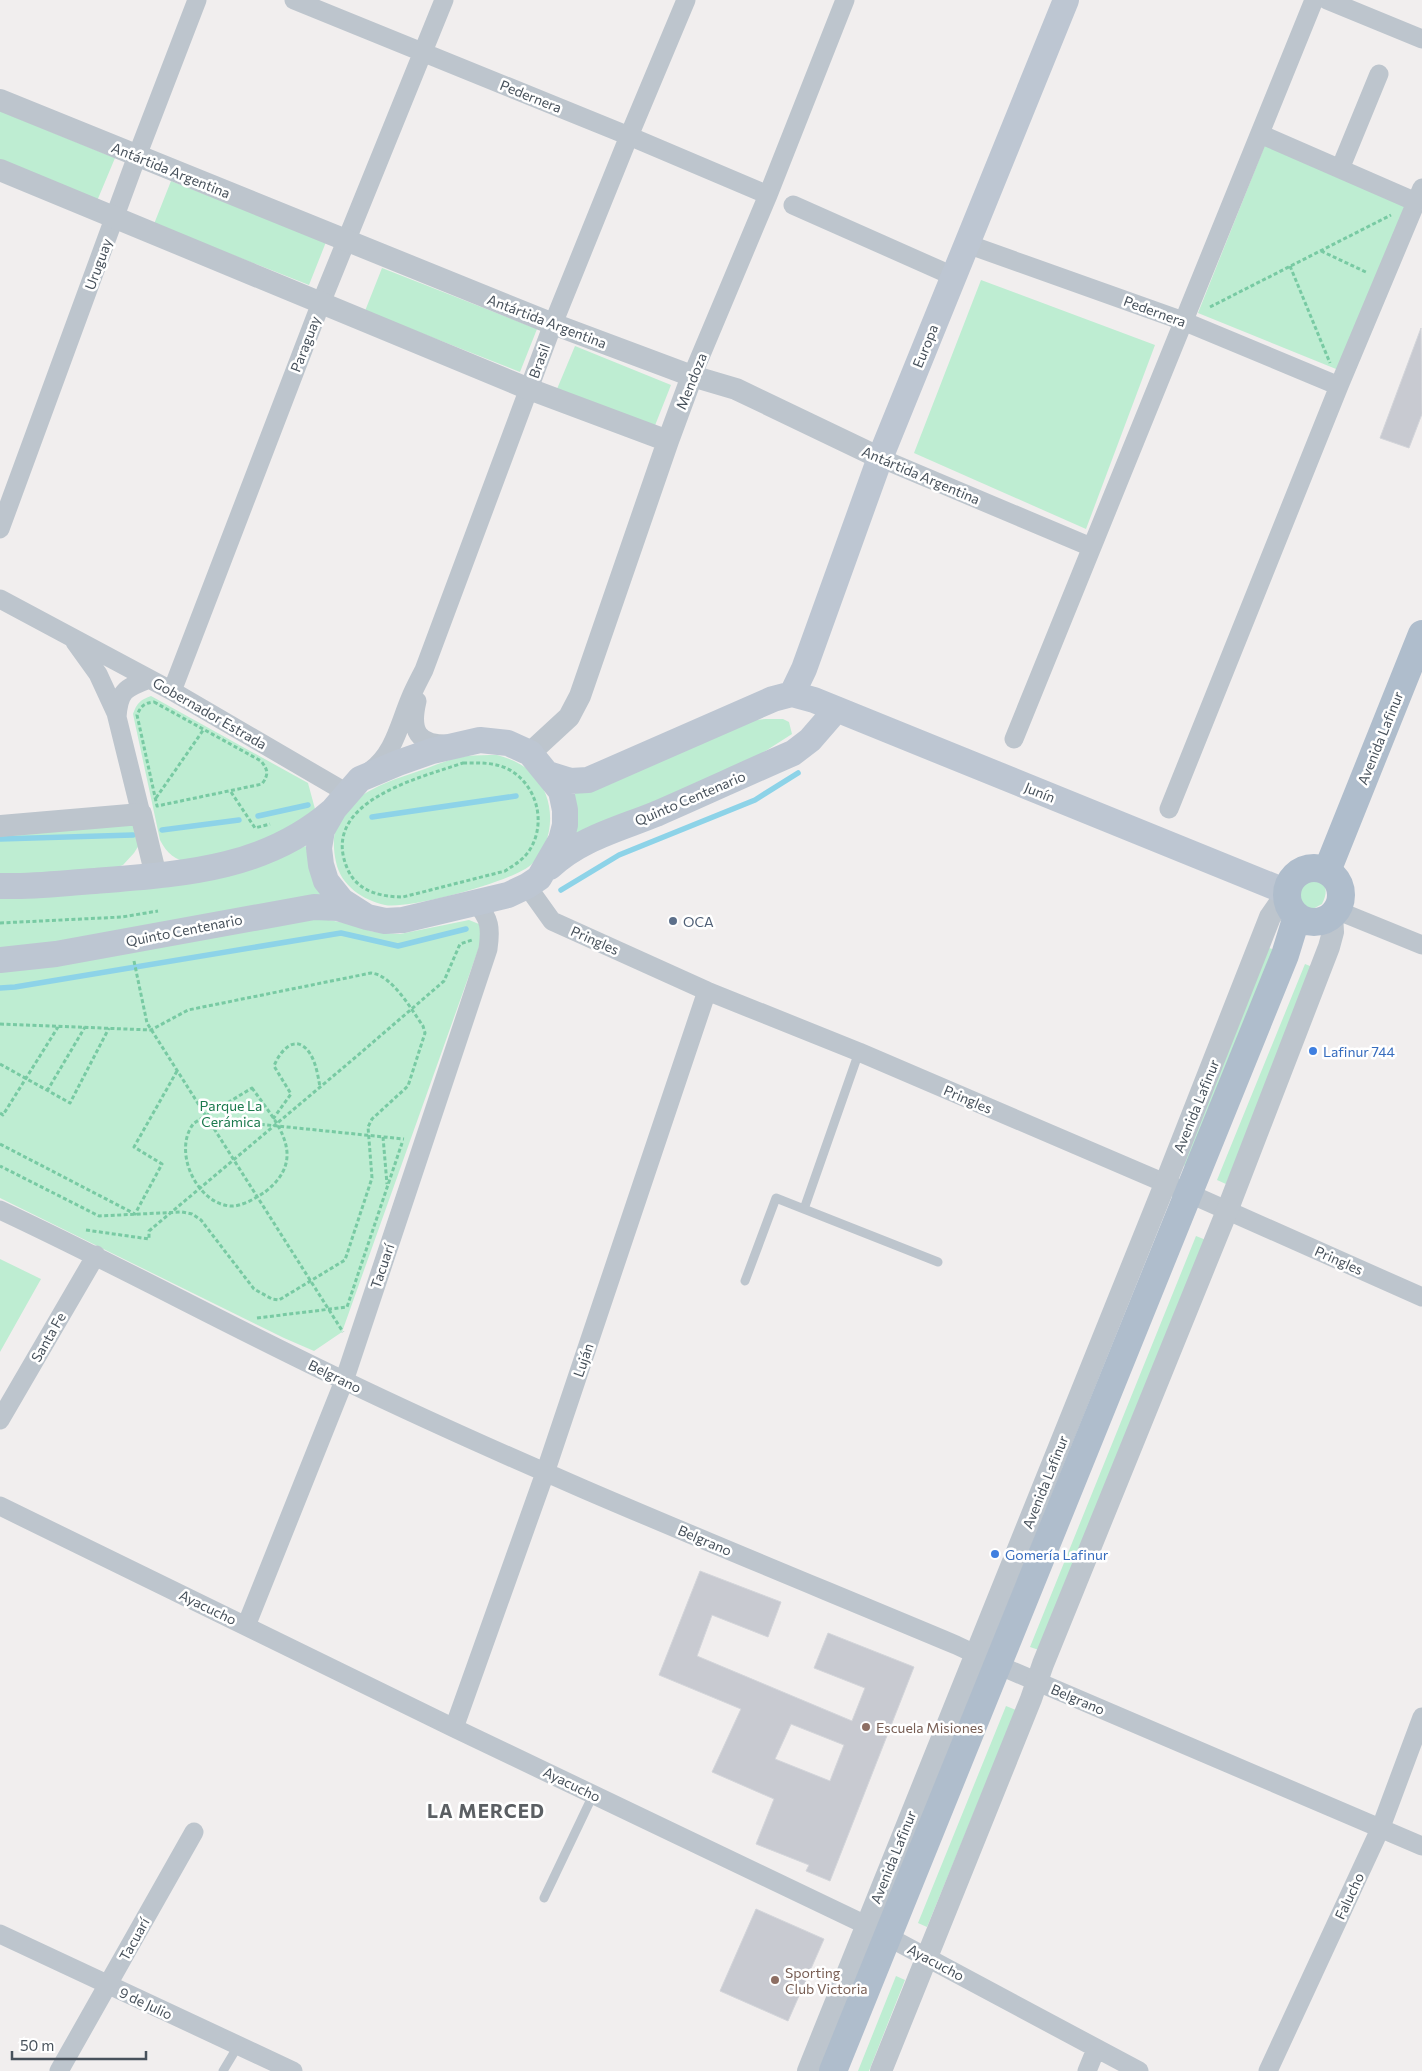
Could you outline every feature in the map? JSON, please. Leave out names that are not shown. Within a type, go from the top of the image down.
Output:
[{"type":"main road","name":"Europa","points":[[792,694],[804,669],[880,458],[1066,0]]},
{"type":"main road","name":"Avenida Lafinur","points":[[1327,871],[1422,634]]},
{"type":"main road","points":[[548,774],[570,780],[588,780],[773,699],[792,694]]},
{"type":"main road","name":"Junín","points":[[792,694],[814,700],[1309,908]]},
{"type":"main road","name":"Quinto Centenario","points":[[0,960],[56,954],[314,907],[338,908],[385,921],[403,920],[508,895],[533,882],[563,854],[582,843],[655,814],[793,753],[810,740],[836,710]]},
{"type":"main road","points":[[0,886],[156,876],[209,868],[258,856],[292,840],[314,826],[347,794],[398,763],[432,751],[480,740],[508,743],[530,753],[561,791],[565,810],[565,825],[561,840],[533,882]]},
{"type":"main road","points":[[347,794],[322,830],[319,848],[320,865],[326,881],[342,901],[367,917]]},
{"type":"main road","points":[[1320,868],[1332,875],[1340,886],[1341,899],[1309,908],[1293,878],[1305,869],[1320,868]]},
{"type":"main road","name":"Avenida Lafinur","points":[[833,2071],[885,1935],[995,1663],[1196,1197],[1284,955],[1309,908]]},
{"type":"main road","name":"Avenida Lafinur","points":[[851,2071],[885,1935]]},
{"type":"street","name":"Uruguay","points":[[0,529],[137,156],[198,0]]},
{"type":"street","name":"Pedernera","points":[[294,0],[629,136],[768,195]]},
{"type":"street","name":"Paraguay","points":[[172,691],[345,241],[444,0]]},
{"type":"street","name":"Brasil","points":[[347,794],[379,765],[391,749],[410,698],[424,670],[553,324],[686,0]]},
{"type":"street","name":"Mendoza","points":[[530,753],[569,717],[580,696],[692,376],[768,195],[845,0]]},
{"type":"street","points":[[1014,739],[1314,0]]},
{"type":"street","points":[[1326,0],[1422,39]]},
{"type":"street","points":[[1340,169],[1379,74]]},
{"type":"street","name":"Antártida Argentina","points":[[0,100],[553,324],[692,376],[736,389],[880,458],[1091,547]]},
{"type":"street","points":[[1169,809],[1419,195],[1340,169],[1260,134]]},
{"type":"street","points":[[0,170],[529,389],[668,441]]},
{"type":"street","points":[[793,205],[953,276]]},
{"type":"street","name":"Pedernera","points":[[967,244],[1183,321],[1340,386]]},
{"type":"street","name":"Gobernador Estrada","points":[[0,600],[149,678],[347,794]]},
{"type":"street","name":"Gobernador Estrada","points":[[71,637],[98,674],[117,717],[148,806],[156,876]]},
{"type":"street","name":"Brasil","points":[[424,670],[413,716],[413,728],[418,735],[438,744],[480,740]]},
{"type":"street","points":[[117,717],[119,699],[130,686],[149,678]]},
{"type":"street","points":[[0,826],[148,806]]},
{"type":"street","name":"Pringles","points":[[533,882],[552,921],[707,991],[859,1052],[1196,1197],[1422,1297]]},
{"type":"street","name":"Tacuarí","points":[[246,1626],[344,1380],[488,949],[490,932],[486,915],[476,903]]},
{"type":"street","name":"Junín","points":[[1309,908],[1422,945]]},
{"type":"street","name":"Avenida Lafinur","points":[[808,2071],[885,1935],[995,1663],[1196,1197],[1329,947],[1333,932],[1309,908]]},
{"type":"street","name":"Luján","points":[[454,1728],[545,1473],[707,991]]},
{"type":"street","name":"Avenida Lafinur","points":[[881,2071],[928,1958],[1037,1681],[1196,1197]]},
{"type":"street","name":"Belgrano","points":[[0,1210],[98,1247],[344,1380],[545,1473],[1422,1846]]},
{"type":"street","name":"Santa Fe","points":[[0,1420],[98,1247]]},
{"type":"street","name":"Ayacucho","points":[[0,1506],[454,1728],[885,1935],[1139,2071]]},
{"type":"street","name":"Falucho","points":[[1268,2071],[1381,1827],[1422,1717]]},
{"type":"street","name":"Tacuarí","points":[[59,2071],[194,1832]]},
{"type":"street","name":"9 de Julio","points":[[0,1934],[293,2071]]},
{"type":"street","points":[[1087,2071],[1096,2049]]},
{"type":"lane","points":[[804,1209],[859,1052]]},
{"type":"lane","points":[[745,1280],[776,1198],[938,1262]]},
{"type":"lane","points":[[544,1898],[593,1795]]},
{"type":"lane","points":[[223,2071],[238,2046]]},
{"type":"path","points":[[1183,321],[1320,251],[1419,195]]},
{"type":"path","points":[[1320,251],[1384,280]]},
{"type":"path","points":[[1290,266],[1340,386]]},
{"type":"path","points":[[146,703],[159,703],[261,761],[267,770],[267,777],[262,784],[231,792],[148,806],[137,715],[140,707],[146,703]]},
{"type":"path","points":[[148,806],[204,729]]},
{"type":"path","points":[[463,763],[487,763],[505,768],[519,776],[530,788],[536,802],[539,818],[536,836],[530,850],[520,861],[506,870],[403,898],[373,894],[352,877],[343,852],[343,840],[347,828],[360,810],[375,797],[388,790],[463,763]]},
{"type":"path","points":[[231,792],[256,828],[273,823]]},
{"type":"path","points":[[0,923],[122,917],[159,911]]},
{"type":"path","points":[[98,1247],[78,1229],[149,1239],[150,1230],[444,981],[460,944],[474,939],[471,949]]},
{"type":"path","points":[[134,960],[147,1023],[354,1349]]},
{"type":"path","points":[[0,1024],[152,1030],[188,1010],[371,973],[380,974],[388,980],[423,1026],[425,1034],[408,1086],[372,1119],[368,1127],[372,1178],[345,1260],[279,1300],[272,1299],[254,1289],[201,1220],[192,1214],[172,1212],[99,1216],[0,1166]]},
{"type":"path","points":[[0,1113],[3,1115],[58,1026]]},
{"type":"path","points":[[47,1091],[85,1027]]},
{"type":"path","points":[[0,1064],[70,1103],[109,1028]]},
{"type":"path","points":[[273,1118],[291,1094],[274,1066],[284,1048],[292,1045],[302,1046],[309,1052],[314,1062],[320,1087]]},
{"type":"path","points":[[135,1214],[162,1164],[134,1147],[177,1071]]},
{"type":"path","points":[[252,1088],[284,1136],[287,1154],[282,1172],[274,1184],[244,1203],[232,1206],[210,1197],[201,1187],[186,1160],[184,1145],[188,1130],[194,1123],[207,1117],[252,1088]]},
{"type":"path","points":[[207,1117],[404,1139]]},
{"type":"path","points":[[248,1313],[257,1318],[347,1307],[406,1131]]},
{"type":"path","points":[[383,1137],[387,1186]]},
{"type":"path","points":[[0,1144],[135,1214]]},
{"type":"green space","points":[[0,111],[115,158],[97,201],[0,161]]},
{"type":"green space","points":[[1265,145],[1408,207],[1341,371],[1198,313]]},
{"type":"green space","points":[[171,181],[326,242],[309,285],[154,224]]},
{"type":"green space","points":[[382,268],[537,329],[520,372],[365,311]]},
{"type":"green space","points":[[981,280],[1155,345],[1086,529],[914,453]]},
{"type":"green space","points":[[575,346],[671,385],[654,428],[557,389]]},
{"type":"green space","points":[[151,696],[308,783],[315,809],[271,841],[190,864],[172,855],[160,840],[133,714],[139,702]]},
{"type":"green space","points":[[783,719],[789,722],[792,734],[750,761],[574,836],[575,793],[741,721]]},
{"type":"green space","points":[[497,755],[516,762],[529,770],[541,784],[546,795],[550,819],[549,831],[546,843],[532,864],[522,871],[484,886],[415,903],[385,905],[377,903],[361,896],[348,885],[339,871],[336,862],[334,842],[337,826],[344,812],[355,801],[384,784],[448,761],[467,756]]},
{"type":"green space","points":[[132,825],[138,828],[139,845],[123,865],[101,873],[0,878],[0,833]]},
{"type":"green space","points":[[306,846],[310,869],[321,895],[0,952],[0,897],[230,873]]},
{"type":"green space","points":[[1312,877],[1317,877],[1320,880],[1325,886],[1326,892],[1322,904],[1309,911],[1300,905],[1298,896],[1302,885]]},
{"type":"green space","name":"Parque La Cerámica","points":[[312,917],[356,925],[370,931],[400,934],[469,920],[479,924],[483,936],[342,1332],[314,1351],[0,1198],[0,971]]},
{"type":"green space","points":[[1269,948],[1279,951],[1190,1168],[1181,1164]]},
{"type":"green space","points":[[1305,964],[1315,968],[1226,1184],[1217,1180]]},
{"type":"green space","points":[[1196,1236],[1206,1240],[1039,1650],[1030,1647]]},
{"type":"green space","points":[[0,1259],[41,1279],[0,1352]]},
{"type":"green space","points":[[1006,1706],[1016,1710],[927,1927],[918,1923]]},
{"type":"green space","points":[[896,1976],[905,1980],[869,2071],[858,2071]]},
{"type":"building","points":[[1421,328],[1422,414],[1409,448],[1380,438]]},
{"type":"building","points":[[700,1571],[781,1602],[768,1637],[712,1615],[697,1656],[852,1721],[865,1688],[814,1668],[828,1633],[914,1667],[830,1881],[806,1871],[809,1865],[756,1844],[774,1799],[712,1772],[741,1709],[659,1675]],"holes":[[[791,1724],[844,1745],[830,1781],[775,1759]]]},
{"type":"building","points":[[756,1909],[824,1939],[788,2021],[720,1991]]},
{"type":"waterway","points":[[561,890],[619,855],[755,800],[798,773]]},
{"type":"waterway","points":[[372,817],[516,796]]},
{"type":"waterway","points":[[258,816],[308,805]]},
{"type":"waterway","points":[[162,830],[239,820]]},
{"type":"waterway","points":[[0,839],[133,835]]},
{"type":"waterway","points":[[0,988],[341,933],[398,946],[466,929]]},
{"type":"place","name":"OCA","points":[[673,921]]},
{"type":"place","name":"Lafinur 744","points":[[1313,1051]]},
{"type":"place","name":"Gomería Lafinur","points":[[995,1554]]},
{"type":"place","name":"Escuela Misiones","points":[[866,1727]]},
{"type":"place","name":"Sporting Club Victoria","points":[[775,1980]]},
{"type":"district","name":"LA MERCED","points":[[486,1810]]}]
